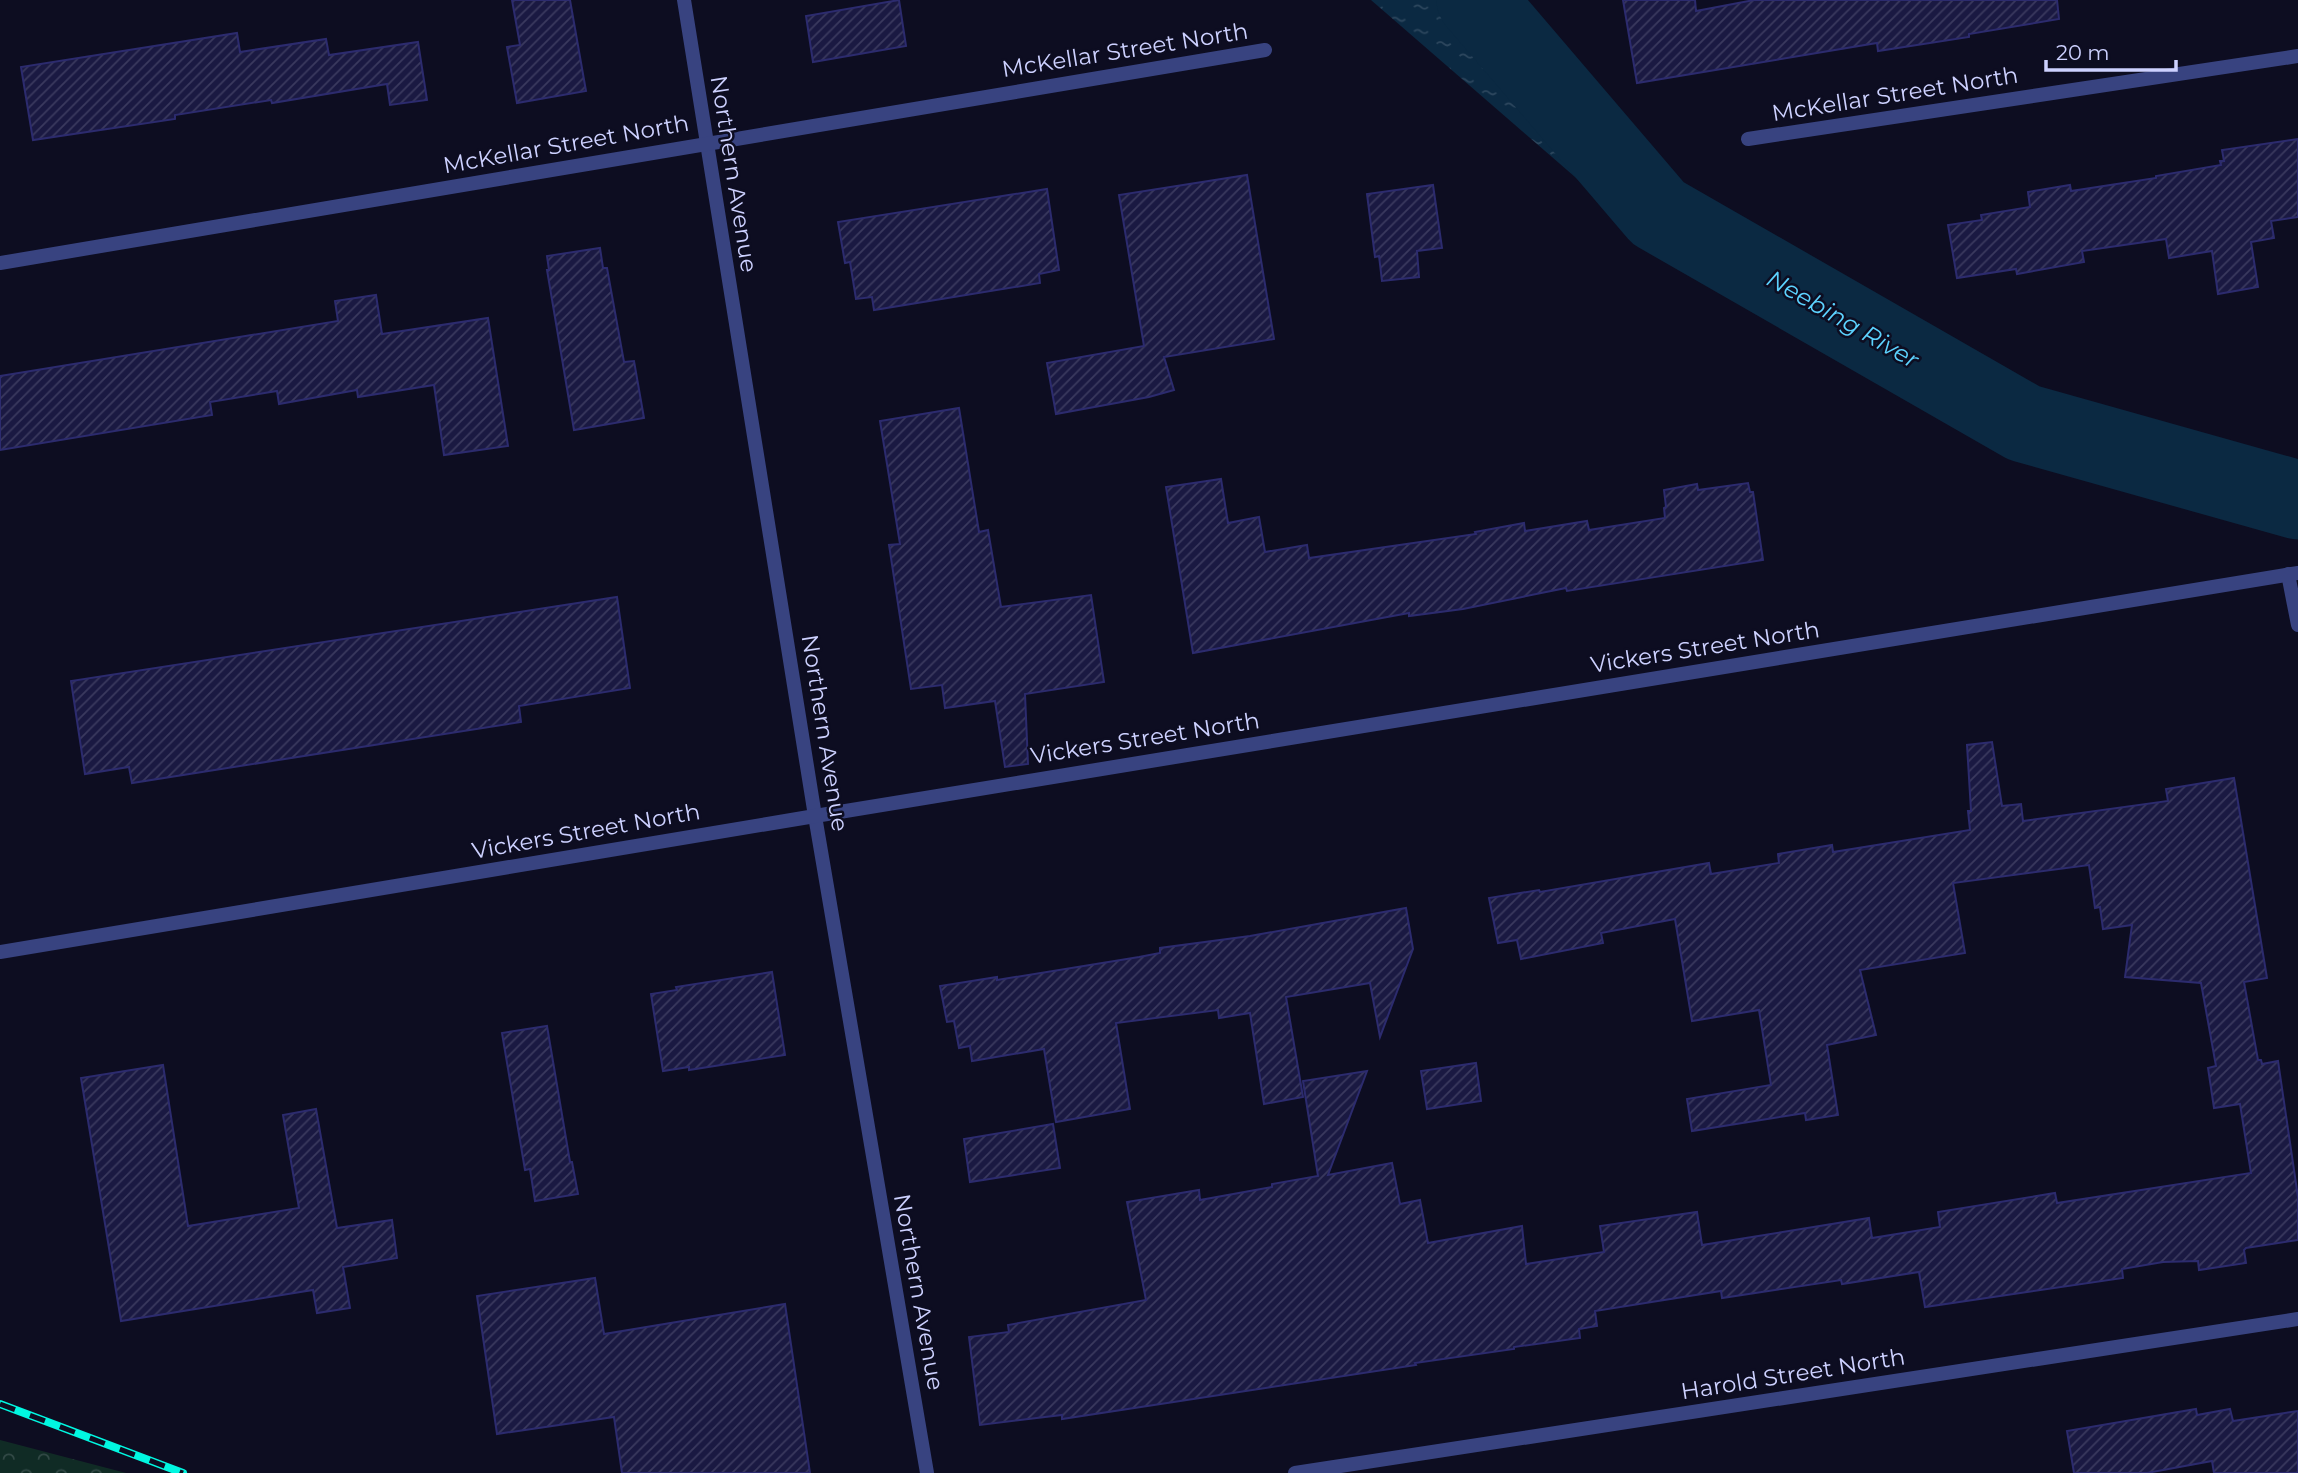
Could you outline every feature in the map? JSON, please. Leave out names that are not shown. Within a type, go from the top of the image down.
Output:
[{"type":"street","name":"Northern Avenue","points":[[684,0],[815,816],[927,1473]]},
{"type":"street","name":"McKellar Street North","points":[[0,263],[1265,50]]},
{"type":"street","name":"McKellar Street North","points":[[1748,139],[2298,56]]},
{"type":"street","name":"Vickers Street North","points":[[0,952],[2293,574]]},
{"type":"street","points":[[2293,574],[2298,625]]},
{"type":"street","name":"Harold Street North","points":[[1294,1473],[2298,1320]]},
{"type":"green space","points":[[0,1440],[126,1473],[0,1473]]},
{"type":"water","points":[[1371,0],[1491,0],[1649,160],[1597,196]]},
{"type":"building","points":[[512,0],[570,0],[586,91],[517,103],[507,47],[520,45]]},
{"type":"building","points":[[899,0],[906,46],[813,62],[806,16]]},
{"type":"building","points":[[1623,0],[1695,0],[1696,11],[1754,0],[2057,0],[2059,19],[1878,51],[1877,43],[1637,83]]},
{"type":"building","points":[[237,33],[240,52],[326,39],[329,55],[418,42],[427,100],[390,105],[387,84],[272,103],[271,100],[175,115],[175,119],[33,140],[21,67]]},
{"type":"building","points":[[2298,139],[2298,217],[2271,221],[2274,238],[2251,242],[2258,287],[2218,294],[2212,251],[2169,258],[2166,239],[2082,251],[2084,262],[2017,274],[2016,269],[1957,278],[1948,225],[1982,220],[1981,215],[2030,207],[2028,192],[2070,185],[2071,191],[2156,178],[2221,165],[2220,161],[2224,161],[2222,150]]},
{"type":"building","points":[[1247,175],[1274,339],[1164,357],[1174,390],[1056,414],[1047,363],[1144,346],[1119,195]]},
{"type":"building","points":[[1433,185],[1442,248],[1417,251],[1419,277],[1382,281],[1379,256],[1375,257],[1367,194]]},
{"type":"building","points":[[1047,189],[1059,270],[1039,274],[1040,283],[874,310],[872,297],[856,299],[850,262],[845,263],[838,222]]},
{"type":"building","points":[[600,248],[603,268],[607,268],[624,362],[634,361],[644,418],[574,430],[547,270],[547,256]]},
{"type":"building","points":[[376,295],[382,334],[488,318],[508,446],[444,455],[434,385],[358,397],[357,390],[279,404],[277,391],[210,402],[212,415],[0,450],[0,376],[338,321],[335,301]]},
{"type":"building","points":[[959,408],[979,532],[988,530],[1001,607],[1091,595],[1104,682],[1025,694],[1028,764],[1005,767],[995,701],[945,708],[942,685],[911,689],[889,545],[900,544],[880,421]]},
{"type":"building","points":[[1221,479],[1228,523],[1259,517],[1265,552],[1307,545],[1309,558],[1476,534],[1475,532],[1524,523],[1525,531],[1587,521],[1589,530],[1665,518],[1664,490],[1697,484],[1698,490],[1748,483],[1750,492],[1753,492],[1763,560],[1567,591],[1566,588],[1463,609],[1409,616],[1409,613],[1193,653],[1166,487]]},
{"type":"building","points":[[617,597],[630,688],[519,706],[521,722],[132,783],[129,767],[85,774],[71,681]]},
{"type":"building","points":[[1992,742],[2002,806],[2021,804],[2023,821],[2168,801],[2166,789],[2234,778],[2267,978],[2244,982],[2258,1060],[2261,1060],[2262,1064],[2278,1061],[2298,1197],[2298,1240],[2246,1248],[2246,1263],[2199,1270],[2198,1261],[2163,1262],[2122,1269],[2123,1278],[1925,1307],[1919,1272],[1842,1284],[1841,1280],[1722,1298],[1721,1291],[1595,1311],[1597,1326],[1579,1329],[1580,1338],[1062,1419],[1062,1415],[980,1425],[969,1337],[1009,1332],[1008,1325],[1146,1300],[1127,1202],[1199,1190],[1200,1200],[1318,1176],[1303,1081],[1367,1071],[1328,1175],[1392,1163],[1400,1204],[1420,1200],[1428,1243],[1522,1226],[1526,1264],[1604,1252],[1600,1226],[1697,1212],[1702,1245],[1869,1218],[1872,1238],[1940,1227],[1938,1212],[2055,1193],[2057,1203],[2251,1173],[2240,1104],[2214,1108],[2208,1068],[2216,1066],[2201,983],[2125,977],[2132,925],[2103,929],[2100,907],[2095,908],[2089,865],[1953,883],[1965,953],[1860,970],[1876,1035],[1827,1045],[1838,1115],[1806,1120],[1805,1113],[1692,1131],[1687,1099],[1771,1085],[1759,1010],[1692,1021],[1675,919],[1601,933],[1603,943],[1521,959],[1517,940],[1498,943],[1489,898],[1709,863],[1711,874],[1779,863],[1778,854],[1832,845],[1833,852],[1970,830],[1967,745]]},
{"type":"building","points":[[1406,908],[1413,949],[1380,1037],[1370,983],[1286,997],[1303,1097],[1264,1104],[1250,1013],[1219,1018],[1218,1010],[1116,1023],[1130,1109],[1056,1122],[1044,1049],[972,1061],[970,1046],[959,1048],[954,1021],[947,1022],[940,986],[997,977],[997,980],[1139,957],[1160,953],[1160,948],[1250,936]]},
{"type":"building","points":[[772,972],[785,1055],[689,1070],[689,1067],[663,1071],[651,994],[677,990],[676,987]]},
{"type":"building","points":[[547,1026],[578,1194],[535,1201],[530,1169],[525,1170],[502,1033]]},
{"type":"building","points":[[1476,1063],[1481,1101],[1427,1109],[1421,1071]]},
{"type":"building","points":[[163,1065],[188,1226],[299,1208],[283,1115],[316,1109],[337,1228],[392,1220],[397,1258],[343,1267],[350,1308],[317,1313],[313,1290],[121,1321],[81,1078]]},
{"type":"building","points":[[1053,1124],[1060,1168],[970,1182],[964,1139]]},
{"type":"building","points":[[595,1278],[604,1334],[785,1304],[810,1473],[622,1473],[614,1417],[497,1434],[477,1296]]},
{"type":"building","points":[[2196,1409],[2197,1415],[2230,1409],[2233,1421],[2298,1411],[2298,1473],[2214,1473],[2212,1461],[2147,1473],[2074,1473],[2067,1431]]},
{"type":"waterway","name":"Neebing River","points":[[1476,0],[1658,213],[2024,423],[2298,500]]},
{"type":"railway","points":[[0,1404],[183,1473]]}]
